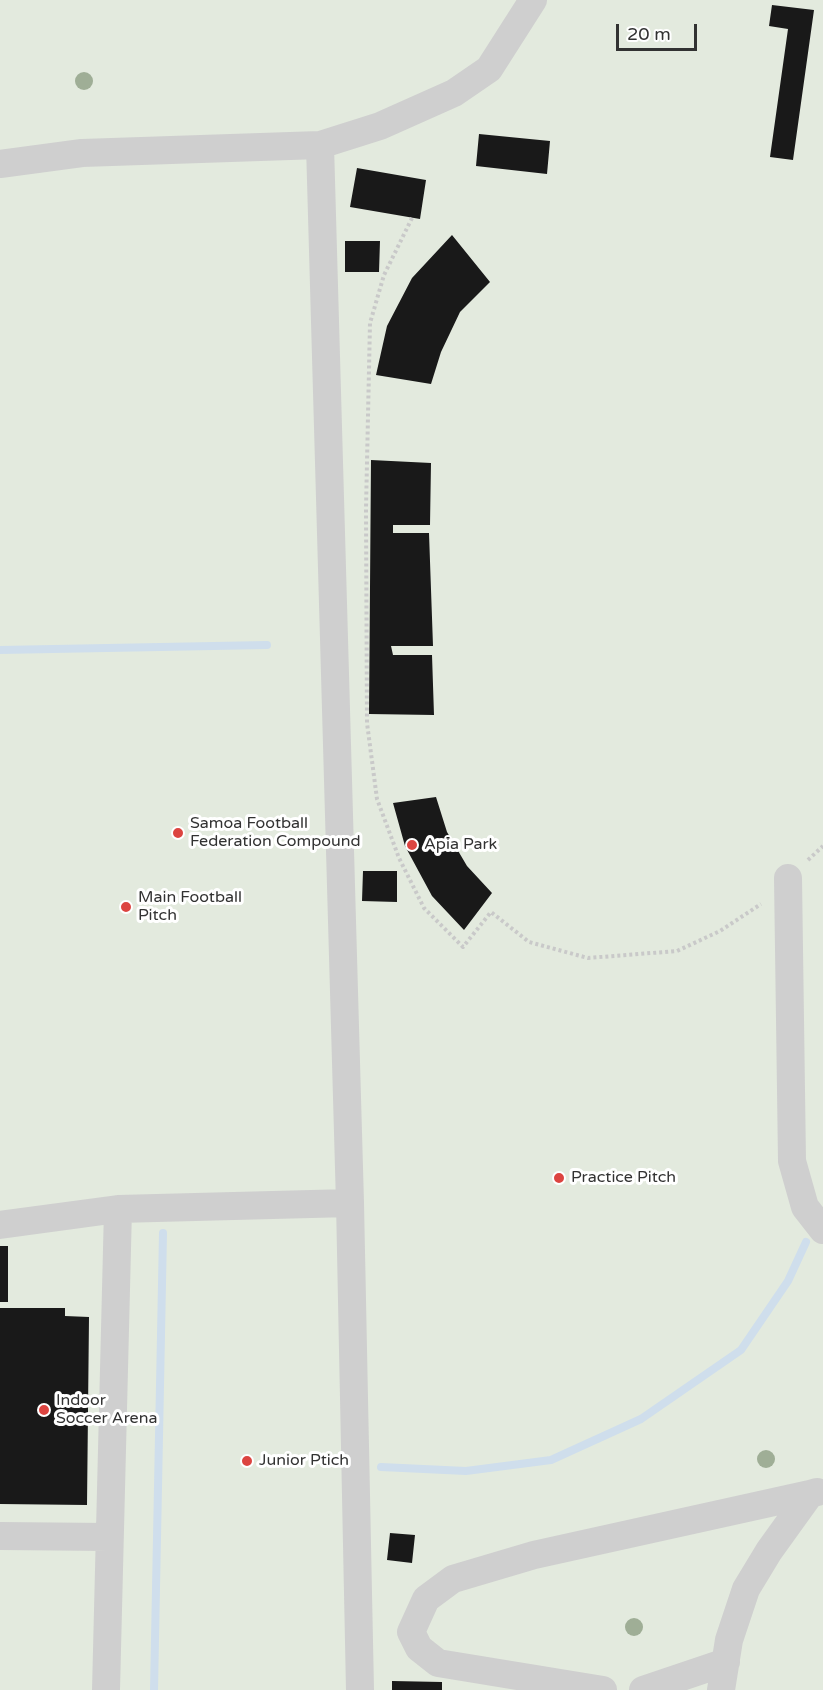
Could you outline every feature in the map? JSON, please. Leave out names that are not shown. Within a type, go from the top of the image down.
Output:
[{"type":"lane","points":[[0,164],[82,153],[320,145],[380,126],[454,93],[489,69],[533,0]]},
{"type":"lane","points":[[320,145],[350,1203],[360,1690]]},
{"type":"lane","points":[[788,878],[792,1161],[805,1207],[823,1230]]},
{"type":"lane","points":[[0,1225],[117,1209],[350,1203]]},
{"type":"lane","points":[[106,1690],[117,1209]]},
{"type":"lane","points":[[721,1690],[729,1640],[746,1589],[769,1551],[817,1492]]},
{"type":"lane","points":[[603,1690],[438,1663],[419,1648],[411,1632],[426,1599],[453,1579],[534,1555],[817,1492]]},
{"type":"lane","points":[[0,1536],[109,1537]]},
{"type":"lane","points":[[643,1690],[726,1662]]},
{"type":"path","points":[[412,218],[384,275],[370,323],[366,510],[367,723],[377,799],[399,858],[424,908],[463,947],[491,912],[529,942],[588,958],[677,951],[720,931],[757,909],[823,846]]},
{"type":"shaded area","name":"Apia Park","points":[[0,0],[823,0],[823,1690],[0,1690]]},
{"type":"building","points":[[772,5],[814,10],[793,160],[770,157],[788,29],[769,26]]},
{"type":"building","points":[[479,134],[550,141],[547,174],[476,166]]},
{"type":"building","points":[[357,168],[426,180],[420,219],[350,207]]},
{"type":"building","points":[[452,235],[490,282],[460,312],[441,352],[431,384],[376,375],[387,326],[412,278]]},
{"type":"building","points":[[345,241],[380,241],[379,272],[345,272]]},
{"type":"building","points":[[371,460],[431,463],[430,525],[393,525],[393,533],[429,533],[433,646],[391,646],[393,655],[432,655],[434,715],[369,714]]},
{"type":"building","points":[[436,797],[447,832],[467,866],[492,893],[464,930],[432,896],[405,846],[393,803]]},
{"type":"building","points":[[363,871],[397,871],[397,902],[362,901]]},
{"type":"building","points":[[0,1246],[8,1246],[8,1302],[0,1302]]},
{"type":"building","name":"Indoor Soccer Arena","points":[[0,1308],[65,1308],[65,1316],[89,1317],[87,1505],[0,1504]]},
{"type":"building","points":[[390,1533],[415,1535],[412,1563],[387,1560]]},
{"type":"building","points":[[392,1681],[442,1682],[442,1690],[392,1690]]},
{"type":"waterway","points":[[0,650],[267,645]]},
{"type":"waterway","points":[[154,1690],[163,1233]]},
{"type":"waterway","points":[[381,1467],[466,1471],[551,1460],[641,1419],[741,1350],[788,1281],[806,1242]]},
{"type":"place","name":"Samoa Football Federation Compound","points":[[178,833]]},
{"type":"place","name":"Apia Park","points":[[412,845]]},
{"type":"place","name":"Main Football Pitch","points":[[126,907]]},
{"type":"place","name":"Practice Pitch","points":[[559,1178]]},
{"type":"place","name":"Indoor Soccer Arena","points":[[44,1410]]},
{"type":"place","name":"Junior Ptich","points":[[247,1461]]}]
